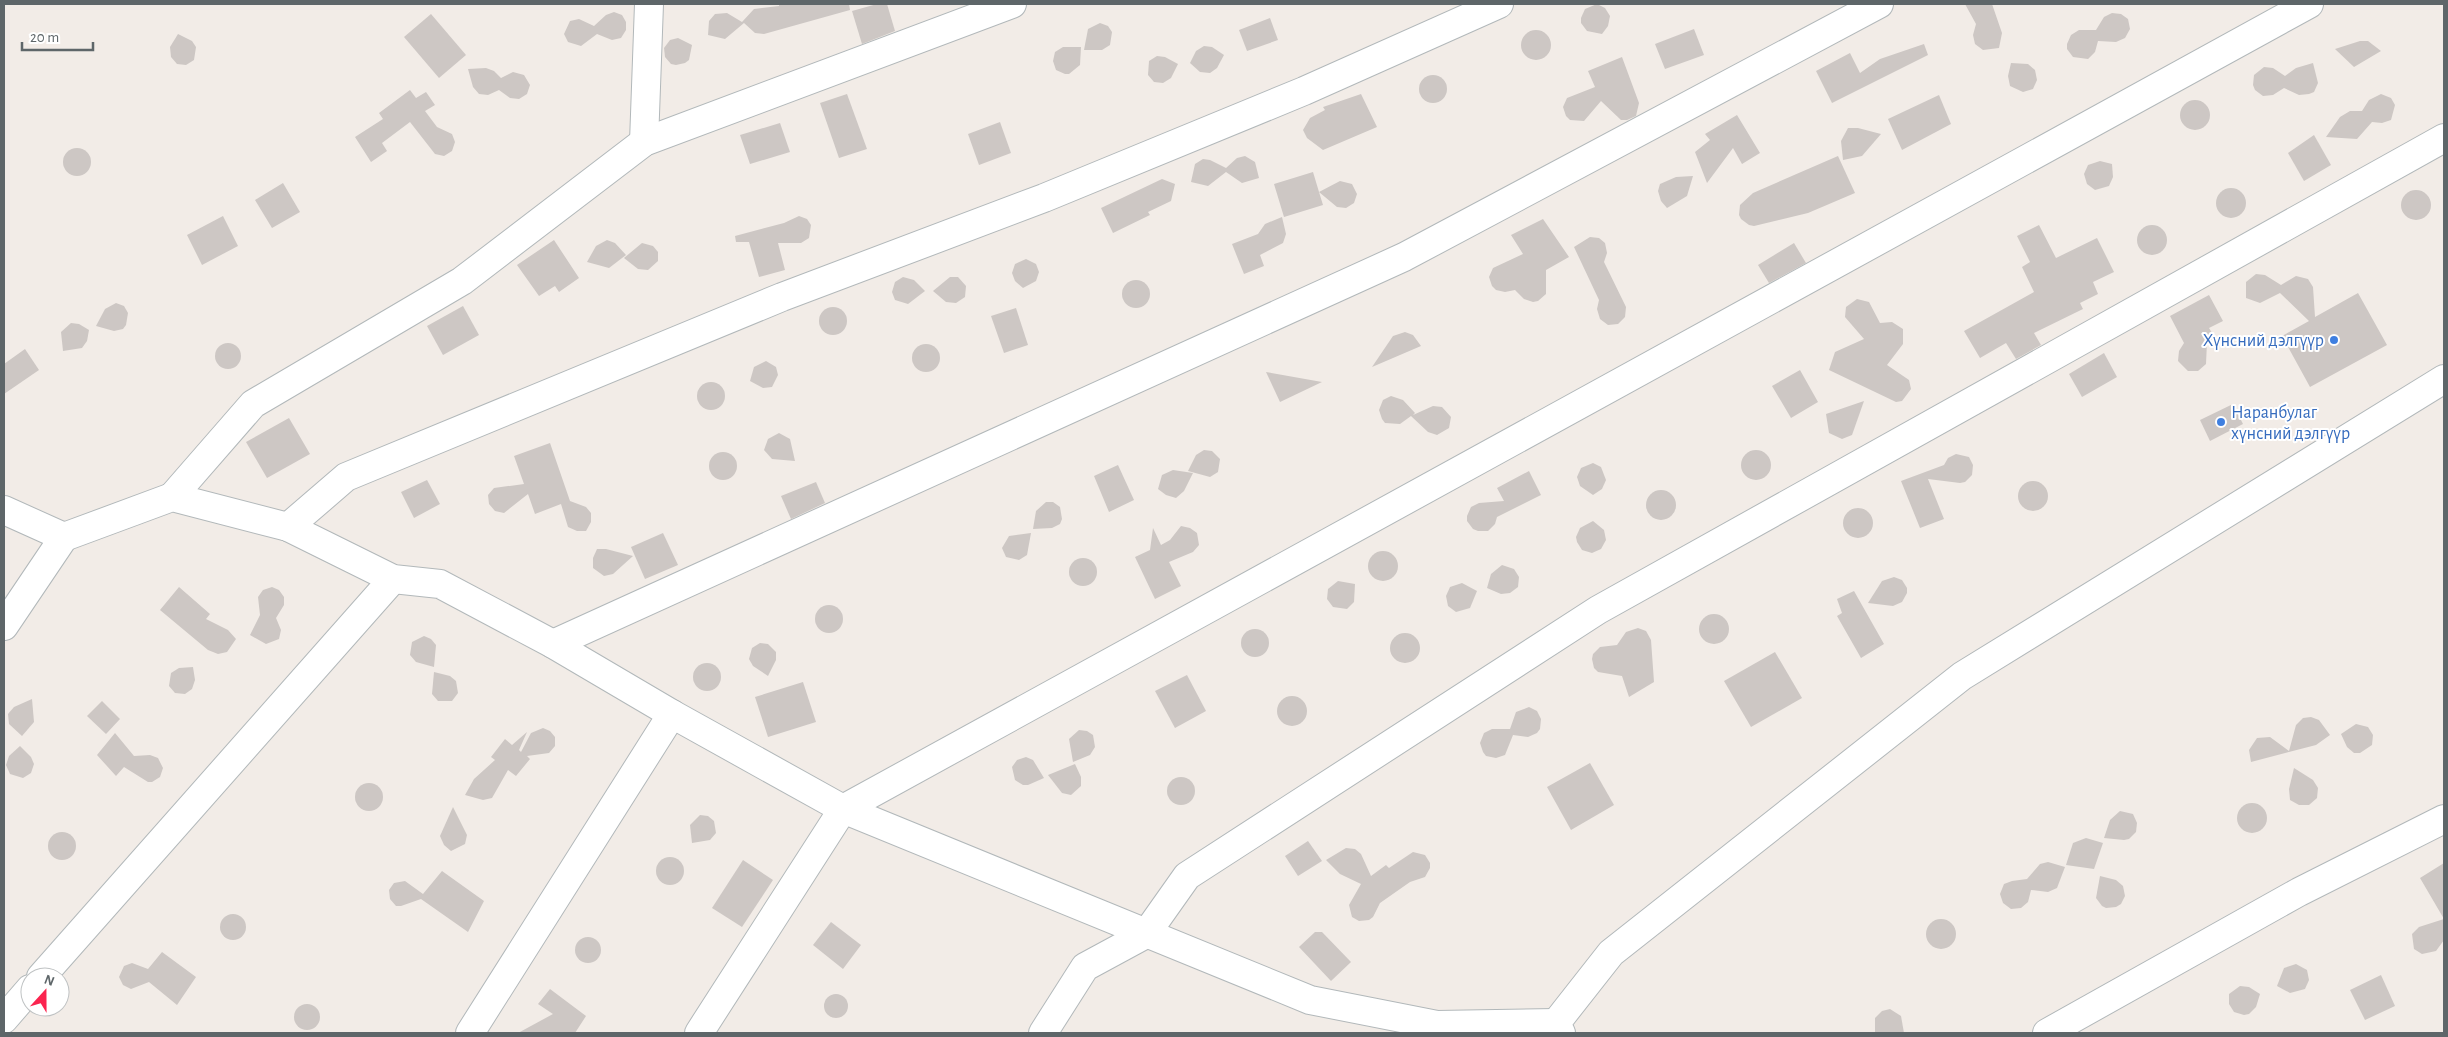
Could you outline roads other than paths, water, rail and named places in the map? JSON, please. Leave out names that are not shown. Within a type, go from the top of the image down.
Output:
[{"type":"street","points":[[644,142],[649,4]]},
{"type":"street","points":[[4,626],[64,537],[172,497],[254,404],[462,280],[644,142],[1012,4]]},
{"type":"street","points":[[288,527],[346,477],[782,296],[1062,191],[1304,91],[1499,4]]},
{"type":"street","points":[[553,644],[1404,257],[1880,4]]},
{"type":"street","points":[[700,1033],[843,809],[2309,4]]},
{"type":"street","points":[[1043,1033],[1085,966],[1146,934],[1187,876],[1598,610],[2444,138]]},
{"type":"street","points":[[172,497],[288,527],[393,580],[440,584],[553,644],[672,714],[843,809],[1310,1000],[1432,1029],[1559,1028],[1611,953],[1962,676],[2444,379]]},
{"type":"street","points":[[4,510],[64,537]]},
{"type":"street","points":[[50,967],[393,580]]},
{"type":"street","points":[[470,1033],[672,714]]},
{"type":"street","points":[[2047,1033],[2299,892],[2444,819]]},
{"type":"street","points":[[4,1019],[20,1001]]},
{"type":"place","name":"Хүнсний дэлгүүр","points":[[2334,340]]},
{"type":"place","name":"Наранбулаг хүнсний дэлгүүр","points":[[2221,422]]}]
